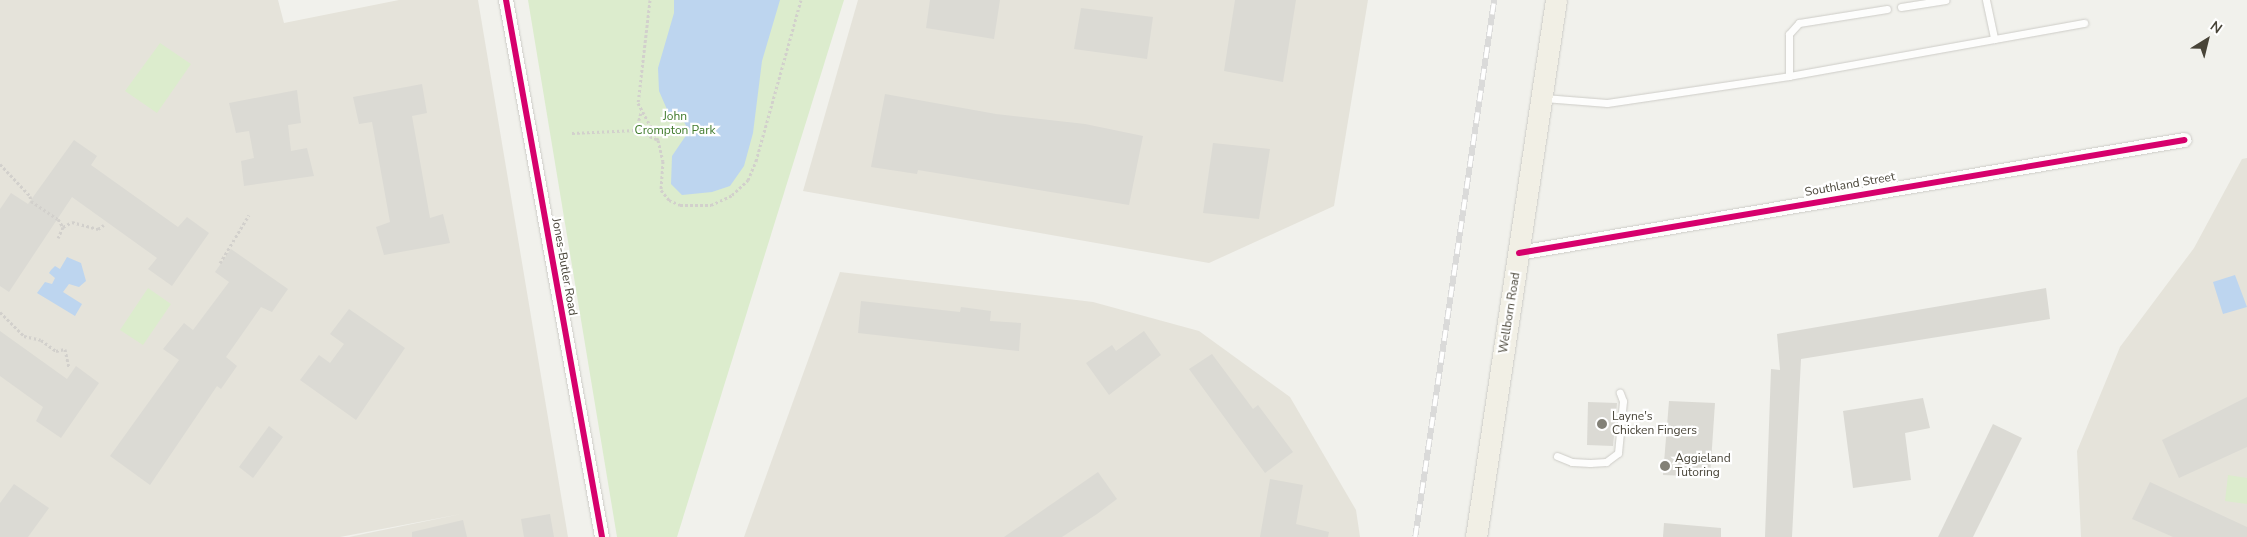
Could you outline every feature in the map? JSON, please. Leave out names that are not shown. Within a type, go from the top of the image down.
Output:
[{"type":"main road","name":"Wellborn Road","points":[[1476,537],[1556,0]]},
{"type":"street","name":"Jones-Butler Road","points":[[506,0],[602,537]]},
{"type":"street","name":"Southland Street","points":[[1519,253],[2184,140]]},
{"type":"lane","points":[[1901,7],[1945,0]]},
{"type":"lane","points":[[1986,0],[1994,39]]},
{"type":"lane","points":[[1789,76],[1789,34],[1799,23],[1887,9]]},
{"type":"lane","points":[[1542,98],[1607,103],[1789,76],[2084,23]]},
{"type":"lane","points":[[1556,456],[1572,462],[1606,462],[1618,453],[1623,401],[1620,393]]},
{"type":"path","points":[[650,0],[638,94],[641,113],[658,140],[663,162],[661,190],[669,200],[680,205],[711,205],[732,195],[748,180],[756,161],[800,0]]},
{"type":"path","points":[[636,130],[641,113]]},
{"type":"path","points":[[572,133],[636,130],[658,140]]},
{"type":"path","points":[[0,164],[30,196],[31,201],[58,219],[63,228]]},
{"type":"path","points":[[220,263],[249,214]]},
{"type":"path","points":[[58,238],[63,228],[72,222],[98,229],[104,225]]},
{"type":"path","points":[[0,312],[24,336],[41,340],[56,351],[65,349],[69,368]]},
{"type":"shaded area","points":[[0,0],[278,0],[284,23],[399,0],[478,0],[568,537],[349,537],[461,514],[340,537],[0,537]]},
{"type":"shaded area","points":[[858,0],[1368,0],[1334,206],[1209,263],[803,191]]},
{"type":"shaded area","points":[[2247,158],[2247,537],[2081,537],[2077,451],[2120,347],[2194,248],[2242,159]]},
{"type":"shaded area","points":[[840,272],[1093,302],[1199,331],[1290,397],[1356,510],[1360,537],[744,537]]},
{"type":"green space","name":"John Crompton Park","points":[[528,0],[844,0],[677,537],[617,537]]},
{"type":"green space","points":[[160,43],[191,64],[157,113],[125,91]]},
{"type":"green space","points":[[148,288],[171,304],[143,345],[120,330]]},
{"type":"green space","points":[[2228,475],[2247,478],[2247,504],[2225,501]]},
{"type":"water","points":[[674,0],[780,0],[762,61],[753,133],[744,166],[730,186],[712,192],[682,195],[671,184],[672,156],[689,131],[684,122],[672,121],[659,91],[658,68],[674,13]]},
{"type":"water","points":[[67,257],[81,263],[86,281],[79,287],[69,284],[63,292],[82,304],[75,316],[37,293],[45,282],[52,284],[55,278],[49,273],[55,266],[60,269]]},
{"type":"water","points":[[2235,275],[2247,307],[2223,314],[2213,282]]},
{"type":"building","points":[[930,0],[1000,0],[994,39],[926,28]]},
{"type":"building","points":[[1235,0],[1296,0],[1283,82],[1224,71]]},
{"type":"building","points":[[1081,8],[1153,17],[1147,59],[1074,49]]},
{"type":"building","points":[[422,84],[427,113],[412,116],[430,218],[443,214],[450,243],[384,255],[376,227],[390,222],[372,122],[359,124],[353,97]]},
{"type":"building","points":[[297,90],[301,123],[288,125],[291,151],[307,148],[314,176],[244,186],[241,161],[254,158],[249,131],[236,133],[229,103]]},
{"type":"building","points":[[885,94],[996,114],[1085,124],[1143,136],[1129,205],[918,170],[917,174],[871,167]]},
{"type":"building","points":[[74,140],[97,156],[91,165],[178,227],[187,217],[209,233],[172,286],[148,269],[157,258],[72,197],[9,292],[0,286],[0,209],[11,193],[28,204]]},
{"type":"building","points":[[1213,143],[1270,149],[1259,219],[1203,213]]},
{"type":"building","points":[[231,249],[288,289],[272,312],[261,307],[226,357],[237,366],[221,389],[217,386],[150,485],[110,456],[179,360],[163,349],[184,323],[193,330],[229,282],[215,272]]},
{"type":"building","points":[[2046,288],[2050,319],[1801,359],[1792,537],[1765,537],[1771,369],[1780,370],[1777,334]]},
{"type":"building","points":[[861,301],[960,312],[961,307],[991,311],[990,321],[1021,323],[1019,351],[858,333]]},
{"type":"building","points":[[349,309],[405,348],[356,420],[300,380],[319,355],[330,363],[344,344],[330,334]]},
{"type":"building","points":[[0,331],[67,379],[76,366],[99,383],[61,438],[36,421],[43,407],[0,376]]},
{"type":"building","points":[[1144,331],[1161,355],[1109,395],[1086,363],[1112,345],[1116,351]]},
{"type":"building","points":[[1212,354],[1253,409],[1258,405],[1293,452],[1265,473],[1189,369]]},
{"type":"building","points":[[2247,397],[2247,447],[2179,478],[2162,440]]},
{"type":"building","points":[[1923,398],[1930,428],[1905,433],[1911,480],[1853,488],[1843,411]]},
{"type":"building","points":[[1669,401],[1715,403],[1710,477],[1663,475]]},
{"type":"building","name":"Layne's Chicken Fingers","points":[[1588,402],[1617,403],[1613,446],[1587,445]]},
{"type":"building","points":[[1993,424],[2022,438],[1973,537],[1938,537]]},
{"type":"building","points":[[269,426],[283,437],[253,478],[239,467]]},
{"type":"building","points":[[1098,472],[1117,499],[1097,514],[1062,537],[1004,537]]},
{"type":"building","points":[[1270,479],[1303,485],[1296,524],[1329,532],[1328,537],[1260,537]]},
{"type":"building","points":[[2150,482],[2247,527],[2247,537],[2173,537],[2132,519]]},
{"type":"building","points":[[14,484],[49,508],[28,537],[0,537],[0,503]]},
{"type":"building","points":[[550,514],[554,537],[524,537],[521,519]]},
{"type":"building","points":[[463,520],[467,537],[412,537],[412,532]]},
{"type":"building","points":[[1664,523],[1721,528],[1721,537],[1663,537]]},
{"type":"railway","points":[[1415,537],[1494,0]]},
{"type":"cycle path","points":[[506,0],[602,537]]},
{"type":"cycle path","points":[[1519,253],[2184,140]]},
{"type":"place","name":"Layne's Chicken Fingers","points":[[1602,424]]},
{"type":"place","name":"Aggieland Tutoring","points":[[1665,466]]}]
